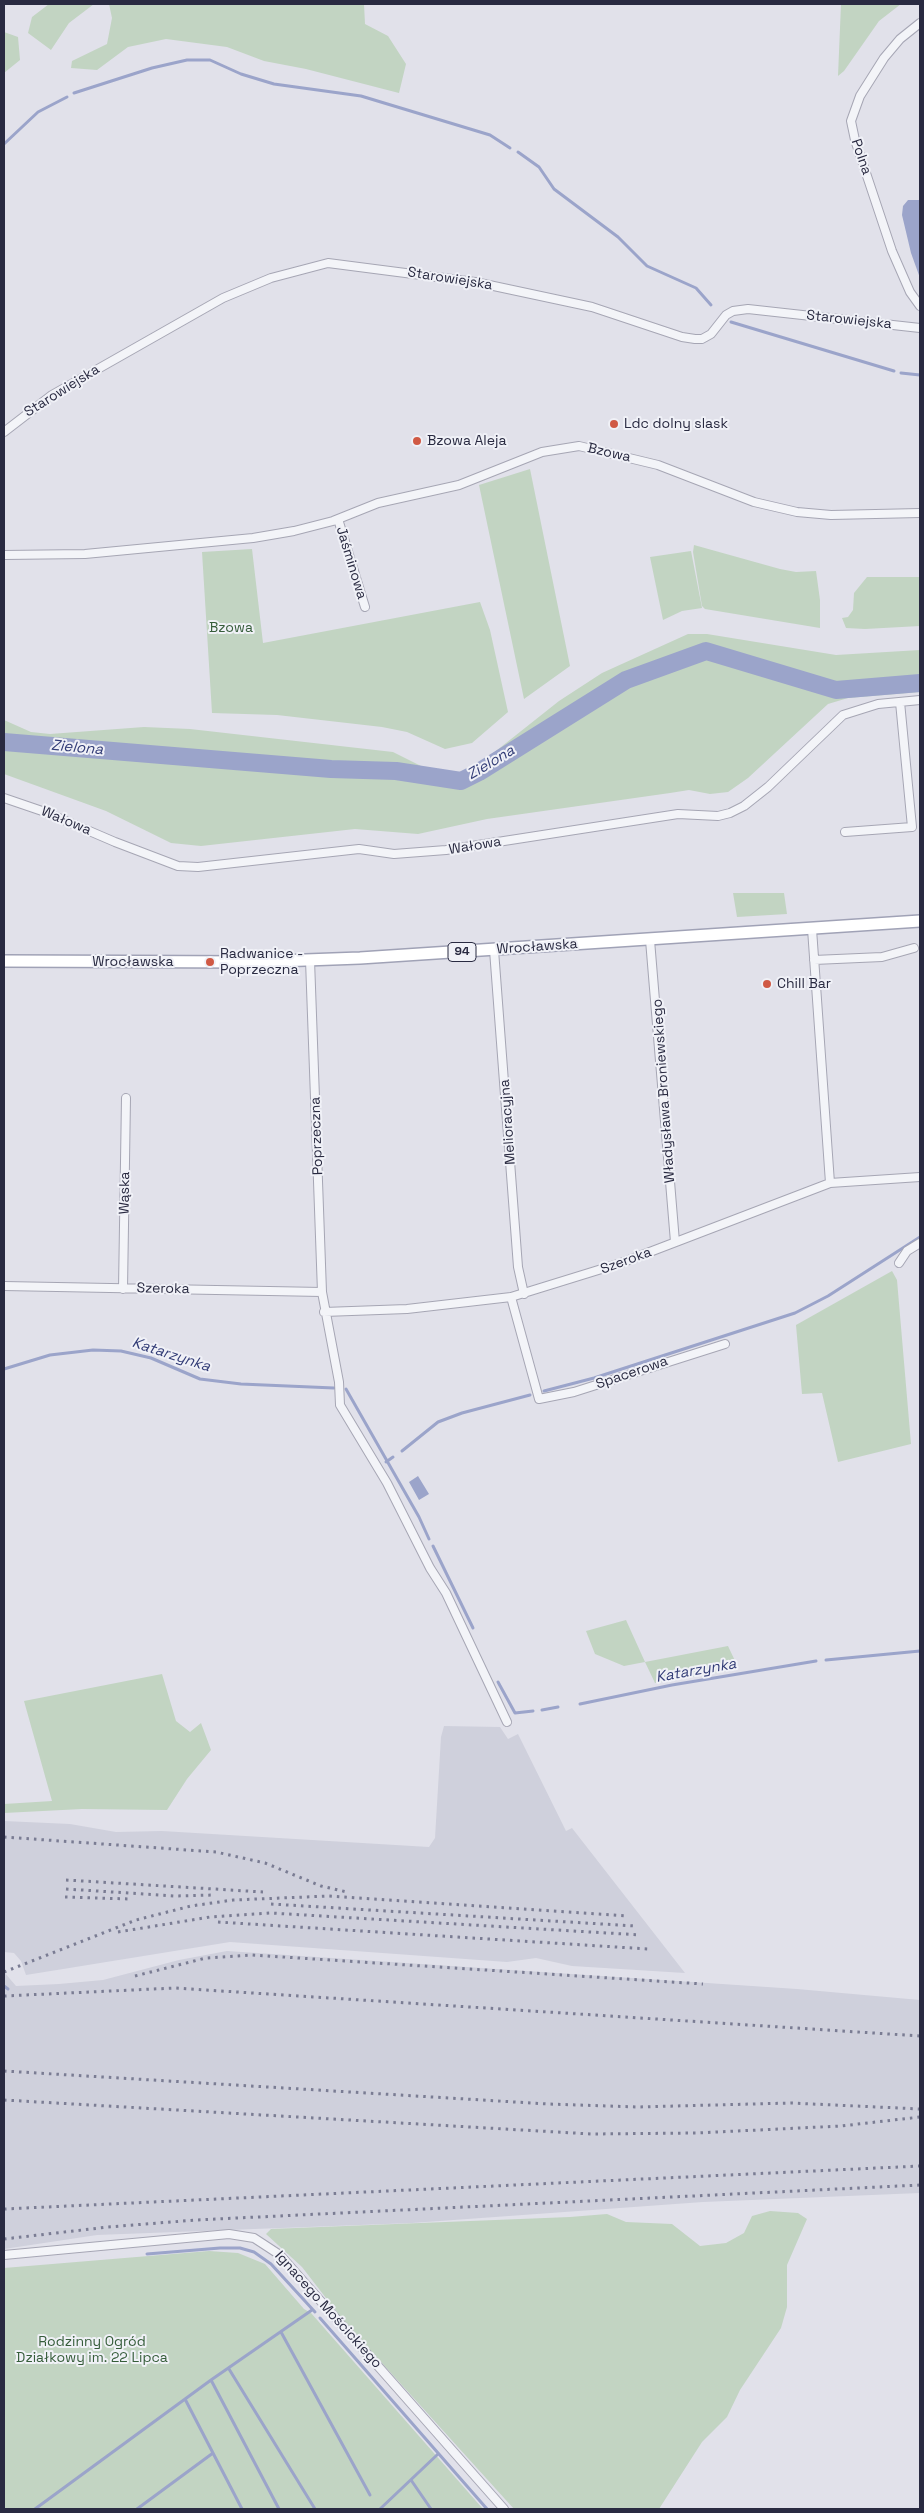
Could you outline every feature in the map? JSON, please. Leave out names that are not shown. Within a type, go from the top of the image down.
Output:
[{"type":"main road","name":"Wrocławska","points":[[4,961],[310,960],[494,950],[920,921]]},
{"type":"street","name":"Polna","points":[[920,22],[884,58],[860,96],[851,121],[855,140],[892,251],[910,292],[920,306]]},
{"type":"street","name":"Starowiejska","points":[[4,432],[52,396],[222,298],[270,278],[328,263],[475,282],[592,307],[695,339],[702,339],[711,334],[726,315],[733,311],[748,309],[920,328]]},
{"type":"street","name":"Bzowa","points":[[4,555],[85,554],[254,538],[312,527],[378,503],[460,485],[542,452],[579,446],[658,465],[754,502],[796,512],[831,515],[920,513]]},
{"type":"street","name":"Jaśminowa","points":[[338,519],[365,607]]},
{"type":"street","name":"Wałowa","points":[[4,798],[35,808],[122,845],[178,866],[198,867],[359,849],[394,854],[437,851],[678,814],[718,816],[730,813],[744,806],[768,787],[843,715],[858,709],[920,700]]},
{"type":"street","points":[[845,832],[916,826],[896,702]]},
{"type":"street","points":[[812,929],[830,1183]]},
{"type":"street","name":"Władysława Broniewskiego","points":[[650,940],[676,1242]]},
{"type":"street","points":[[814,960],[882,957],[914,948]]},
{"type":"street","name":"Melioracyjna","points":[[494,950],[518,1267],[524,1294]]},
{"type":"street","name":"Poprzeczna","points":[[310,960],[322,1292],[324,1312],[339,1382],[340,1405],[387,1483],[430,1568],[446,1593],[507,1722]]},
{"type":"street","name":"Wąska","points":[[123,1289],[126,1098]]},
{"type":"street","name":"Szeroka","points":[[324,1312],[407,1309],[511,1297],[606,1269],[830,1183],[920,1177]]},
{"type":"street","points":[[899,1263],[907,1251],[920,1243]]},
{"type":"street","name":"Szeroka","points":[[4,1286],[322,1292]]},
{"type":"street","name":"Spacerowa","points":[[511,1297],[539,1399],[574,1392],[725,1344]]},
{"type":"street","name":"Ignacego Mościckiego","points":[[4,2255],[229,2234],[254,2238],[280,2255],[504,2509]]},
{"type":"shaded area","points":[[444,1726],[500,1727],[508,1739],[518,1734],[566,1831],[572,1828],[685,1973],[572,1966],[536,1958],[507,1962],[230,1942],[26,1975],[21,1961],[14,1953],[4,1952],[4,1821],[70,1824],[116,1832],[162,1831],[429,1847],[435,1838],[441,1737]]},
{"type":"shaded area","points":[[227,1951],[797,1989],[920,2000],[920,2193],[703,2202],[412,2223],[97,2235],[4,2249],[4,1972],[16,1986],[103,1980],[179,1960]]},
{"type":"green space","points":[[49,4],[94,4],[69,23],[51,50],[28,33],[32,17]]},
{"type":"green space","points":[[109,4],[364,4],[365,24],[388,36],[406,64],[399,93],[306,69],[264,61],[227,47],[166,39],[128,47],[97,70],[71,68],[72,61],[107,44],[112,18]]},
{"type":"green space","points":[[841,4],[901,4],[879,21],[844,71],[838,76]]},
{"type":"green space","points":[[4,32],[18,37],[20,60],[4,73]]},
{"type":"green space","points":[[530,469],[570,666],[524,699],[479,485]]},
{"type":"green space","points":[[694,545],[780,569],[796,572],[816,571],[820,600],[820,628],[705,609],[702,606],[693,552]]},
{"type":"green space","points":[[252,549],[263,643],[480,602],[490,630],[508,712],[472,743],[445,749],[407,732],[382,727],[277,715],[212,713],[202,552]]},
{"type":"green space","points":[[691,551],[702,608],[682,611],[663,620],[650,557]]},
{"type":"green space","points":[[867,577],[920,577],[920,626],[865,629],[846,628],[842,618],[848,617],[853,610],[854,593]]},
{"type":"green space","points":[[688,634],[707,634],[836,655],[920,650],[920,692],[848,698],[828,704],[748,778],[728,792],[710,794],[689,790],[487,819],[418,834],[355,829],[201,846],[171,843],[106,811],[4,774],[4,720],[31,732],[50,734],[144,727],[190,729],[393,752],[429,770],[443,773],[462,773],[477,766],[559,701],[602,673]]},
{"type":"green space","points":[[733,893],[784,893],[787,914],[737,917]]},
{"type":"green space","points":[[892,1271],[897,1280],[911,1444],[838,1462],[822,1393],[802,1394],[796,1325]]},
{"type":"green space","points":[[626,1620],[645,1662],[624,1666],[595,1654],[586,1631]]},
{"type":"green space","points":[[728,1646],[737,1665],[731,1670],[655,1683],[645,1662]]},
{"type":"green space","points":[[162,1674],[176,1721],[190,1732],[201,1723],[211,1750],[187,1779],[167,1810],[82,1809],[4,1813],[4,1804],[52,1801],[24,1701]]},
{"type":"green space","points":[[770,2211],[798,2213],[807,2219],[787,2265],[787,2307],[781,2328],[740,2390],[727,2417],[702,2442],[659,2509],[514,2509],[343,2320],[302,2267],[266,2234],[271,2229],[607,2214],[626,2222],[672,2224],[700,2246],[726,2243],[744,2233],[752,2216]]},
{"type":"green space","name":"Rodzinny Ogród Działkowy im. 22 Lipca","points":[[209,2251],[238,2253],[265,2264],[304,2309],[311,2313],[483,2509],[4,2509],[4,2268]]},
{"type":"water","points":[[908,200],[920,200],[920,278],[911,253],[902,215],[903,206]]},
{"type":"water","points":[[418,1476],[429,1494],[419,1500],[409,1482]]},
{"type":"waterway","points":[[74,93],[152,68],[187,60],[210,60],[241,74],[274,84],[361,96],[490,135],[510,148]]},
{"type":"waterway","points":[[4,144],[38,112],[67,97]]},
{"type":"waterway","points":[[518,152],[539,167],[554,189],[618,237],[647,266],[696,288],[711,305]]},
{"type":"waterway","points":[[731,322],[894,371]]},
{"type":"waterway","points":[[901,373],[920,375]]},
{"type":"waterway","name":"Zielona","points":[[4,742],[331,769],[396,771],[461,781],[479,772],[626,680],[706,651],[836,690],[920,683]]},
{"type":"waterway","points":[[544,1391],[594,1378],[795,1313],[828,1296],[920,1237]]},
{"type":"waterway","name":"Katarzynka","points":[[4,1369],[50,1355],[93,1350],[121,1351],[151,1358],[200,1379],[241,1384],[334,1388]]},
{"type":"waterway","name":"Katarzynka","points":[[346,1389],[419,1517],[429,1539]]},
{"type":"waterway","points":[[402,1451],[438,1422],[462,1413],[530,1395]]},
{"type":"waterway","name":"Katarzynka","points":[[386,1462],[393,1457]]},
{"type":"waterway","name":"Katarzynka","points":[[433,1546],[473,1628]]},
{"type":"waterway","name":"Katarzynka","points":[[826,1660],[920,1651]]},
{"type":"waterway","name":"Katarzynka","points":[[580,1704],[672,1685],[816,1661]]},
{"type":"waterway","name":"Katarzynka","points":[[498,1682],[515,1713],[533,1711]]},
{"type":"waterway","name":"Katarzynka","points":[[542,1710],[558,1707]]},
{"type":"waterway","points":[[4,1986],[8,1989]]},
{"type":"waterway","points":[[147,2254],[220,2248],[240,2248],[254,2252],[271,2264],[315,2312]]},
{"type":"waterway","points":[[35,2509],[211,2380],[312,2310]]},
{"type":"waterway","points":[[320,2318],[487,2509]]},
{"type":"waterway","points":[[281,2332],[370,2495]]},
{"type":"waterway","points":[[229,2369],[315,2509]]},
{"type":"waterway","points":[[211,2380],[279,2509]]},
{"type":"waterway","points":[[185,2399],[242,2509]]},
{"type":"waterway","points":[[137,2509],[213,2453]]},
{"type":"waterway","points":[[380,2509],[438,2454]]},
{"type":"waterway","points":[[411,2480],[431,2509]]},
{"type":"railway","points":[[4,1837],[216,1852],[265,1863],[321,1886],[347,1892]]},
{"type":"railway","points":[[66,1880],[263,1892]]},
{"type":"railway","points":[[66,1889],[175,1896],[215,1895]]},
{"type":"railway","points":[[4,1972],[136,1920],[191,1906],[233,1900],[329,1896],[627,1916]]},
{"type":"railway","points":[[65,1897],[130,1899]]},
{"type":"railway","points":[[271,1904],[635,1926]]},
{"type":"railway","points":[[118,1932],[210,1917],[271,1913],[641,1935]]},
{"type":"railway","points":[[218,1922],[648,1949]]},
{"type":"railway","points":[[135,1976],[206,1958],[252,1955],[703,1984]]},
{"type":"railway","points":[[4,1996],[175,1988],[920,2036]]},
{"type":"railway","points":[[4,2071],[548,2104],[637,2107],[791,2103],[920,2109]]},
{"type":"railway","points":[[4,2100],[591,2134],[696,2133],[841,2126],[920,2117]]},
{"type":"railway","points":[[4,2209],[920,2166]]},
{"type":"railway","points":[[4,2239],[108,2227],[196,2220],[920,2185]]},
{"type":"place","name":"Ldc dolny slask","points":[[614,424]]},
{"type":"place","name":"Bzowa Aleja","points":[[417,441]]},
{"type":"place","name":"Radwanice - Poprzeczna","points":[[210,962]]},
{"type":"place","name":"Chill Bar","points":[[767,984]]}]
